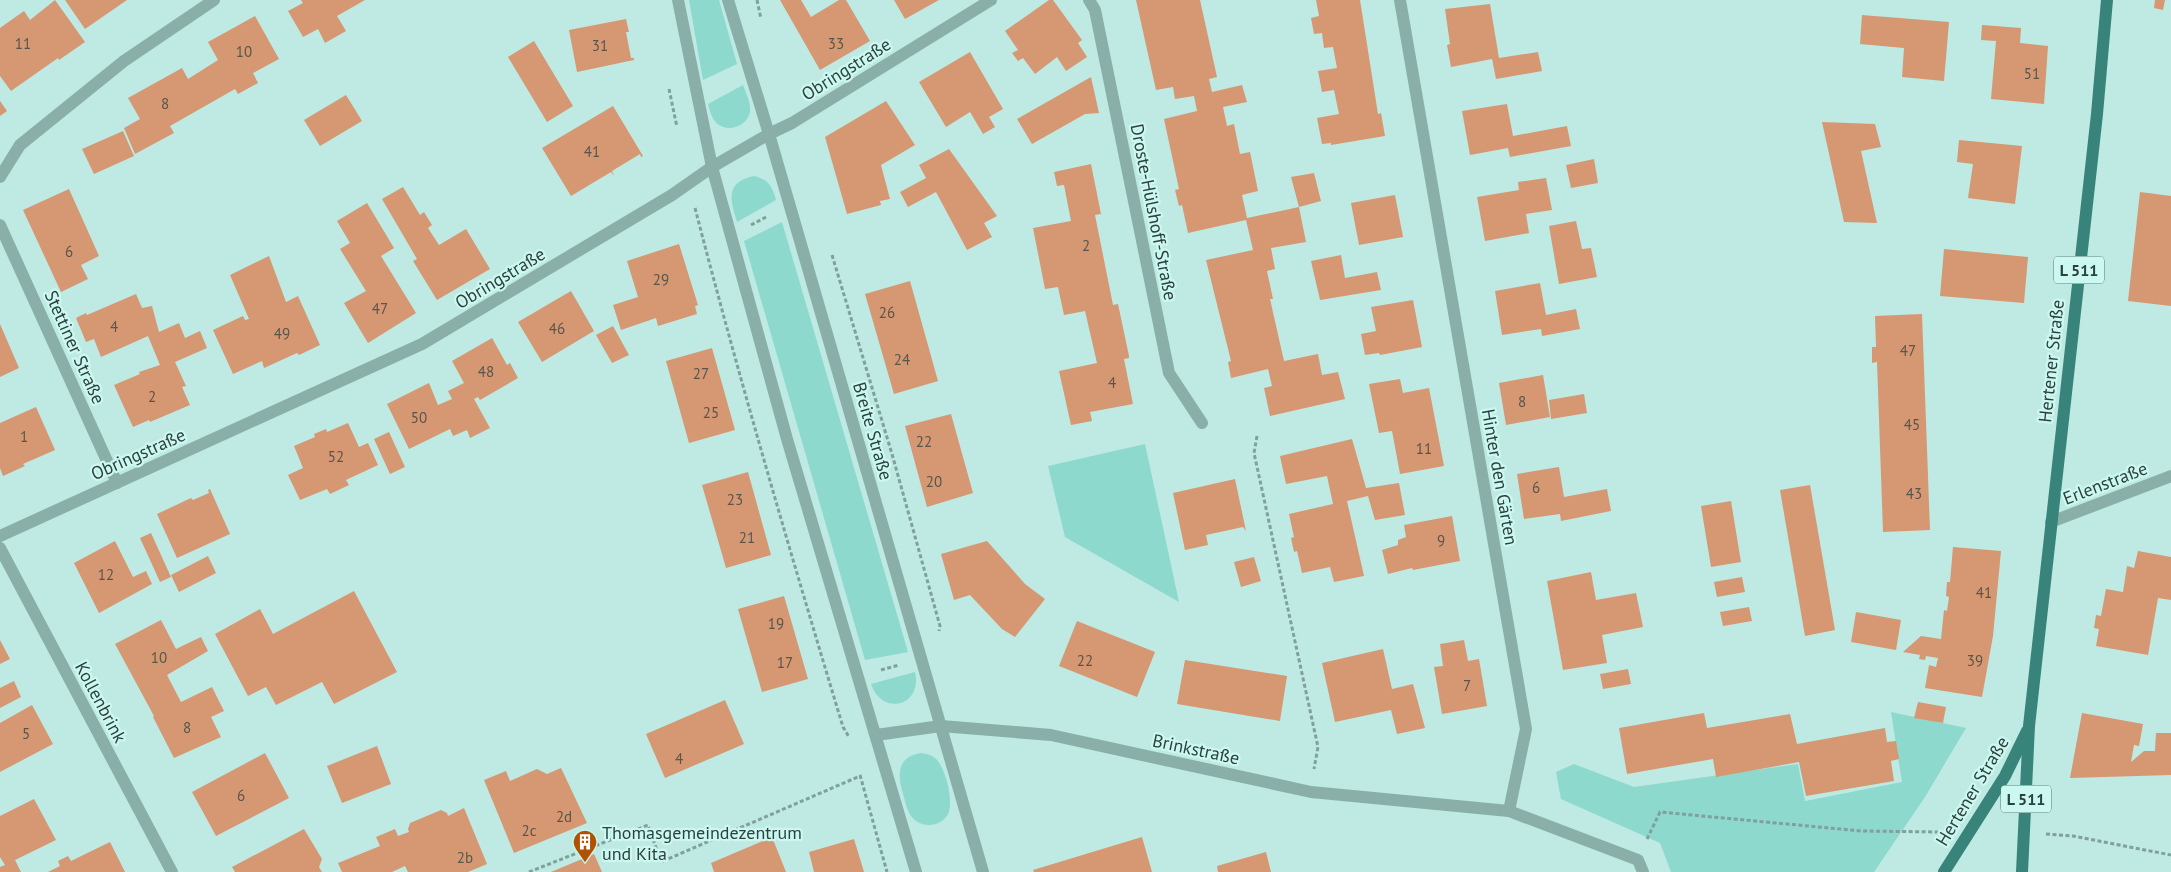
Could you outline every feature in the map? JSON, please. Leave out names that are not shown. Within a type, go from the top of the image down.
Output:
[{"type":"main road","name":"Hertener Straße","points":[[2022,872],[2029,726],[2097,114],[2107,0]]},
{"type":"main road","name":"Hertener Straße","points":[[1944,872],[2005,776],[2029,726]]},
{"type":"street","points":[[0,177],[20,146],[124,62],[214,0]]},
{"type":"street","points":[[678,0],[712,167],[787,439],[916,872]]},
{"type":"street","name":"Breite Straße","points":[[728,0],[984,872]]},
{"type":"street","name":"Obringstraße","points":[[0,536],[422,344],[664,200],[712,167],[768,134],[792,123],[991,0]]},
{"type":"street","name":"Droste-Hülshoff-Straße","points":[[1089,0],[1095,10],[1097,19],[1169,373],[1202,424]]},
{"type":"street","name":"Hinter den Gärten","points":[[1400,0],[1526,729],[1509,812]]},
{"type":"street","name":"Stettiner Straße","points":[[0,225],[117,483]]},
{"type":"street","name":"Erlenstraße","points":[[2051,522],[2171,476]]},
{"type":"street","name":"Kollenbrink","points":[[0,548],[172,872]]},
{"type":"street","name":"Brinkstraße","points":[[876,734],[941,726],[1051,735],[1311,792],[1509,812]]},
{"type":"street","points":[[1509,812],[1640,866]]},
{"type":"path","points":[[689,183],[723,318],[763,460],[843,727],[851,741]]},
{"type":"path","points":[[706,248],[789,205]]},
{"type":"path","points":[[1256,436],[1254,453],[1318,747],[1311,792]]},
{"type":"path","points":[[858,768],[887,872]]},
{"type":"path","points":[[529,872],[648,826],[662,862],[860,776]]},
{"type":"path","points":[[1640,866],[1660,812],[1861,832],[1970,832]]},
{"type":"path","points":[[2024,833],[2072,836],[2171,855]]},
{"type":"green space","points":[[689,0],[719,0],[737,64],[703,80]]},
{"type":"green space","points":[[743,85],[750,105],[748,117],[742,124],[733,128],[719,125],[713,118],[708,104]]},
{"type":"green space","points":[[754,176],[763,179],[769,184],[776,200],[737,222],[732,199],[734,187],[745,179]]},
{"type":"green space","points":[[782,222],[908,652],[865,660],[744,241]]},
{"type":"green space","points":[[1145,444],[1179,602],[1065,537],[1048,466]]},
{"type":"green space","points":[[915,672],[916,684],[913,693],[900,703],[892,704],[884,701],[876,694],[871,684]]},
{"type":"green space","points":[[1891,712],[1966,728],[1925,797],[1874,872],[1671,872],[1660,843],[1561,799],[1556,772],[1574,764],[1634,787],[1798,764],[1805,801],[1902,782]]},
{"type":"green space","points":[[921,753],[932,756],[939,763],[946,777],[950,795],[947,816],[939,823],[929,825],[919,823],[911,816],[906,805],[900,780],[903,762],[913,755]]},
{"type":"building","points":[[55,0],[85,42],[59,60],[58,58],[11,91],[0,76],[0,28],[24,11],[30,20]]},
{"type":"building","points":[[65,0],[127,0],[85,29]]},
{"type":"building","points":[[301,0],[365,0],[337,16],[346,31],[325,43],[318,29],[303,37],[288,11],[303,3]]},
{"type":"building","points":[[780,0],[801,0],[811,17],[839,0],[846,0],[870,41],[820,70]]},
{"type":"building","points":[[894,0],[939,0],[905,19]]},
{"type":"building","points":[[1049,0],[1053,0],[1082,40],[1078,43],[1087,57],[1066,71],[1057,57],[1035,74],[1023,58],[1018,61],[1012,53],[1018,50],[1005,31]]},
{"type":"building","points":[[1136,0],[1200,0],[1217,77],[1209,79],[1212,92],[1242,85],[1247,102],[1223,107],[1227,126],[1234,124],[1240,154],[1250,152],[1258,191],[1242,195],[1247,218],[1299,207],[1306,242],[1271,248],[1275,269],[1267,271],[1273,299],[1270,299],[1284,361],[1318,354],[1322,375],[1338,372],[1345,399],[1270,416],[1264,388],[1272,386],[1268,369],[1231,378],[1228,362],[1231,361],[1206,260],[1253,250],[1246,220],[1188,233],[1182,205],[1179,206],[1175,190],[1179,189],[1164,119],[1197,111],[1194,96],[1175,99],[1173,87],[1156,90]]},
{"type":"building","points":[[1316,0],[1360,0],[1378,114],[1381,113],[1385,136],[1331,145],[1331,143],[1322,144],[1317,118],[1339,114],[1334,90],[1322,92],[1318,71],[1337,68],[1333,47],[1324,48],[1322,33],[1314,34],[1311,18],[1319,16]]},
{"type":"building","points":[[2155,0],[2165,0],[2163,10],[2154,8]]},
{"type":"building","points":[[1490,4],[1499,58],[1538,52],[1542,71],[1496,79],[1492,59],[1451,67],[1447,45],[1450,44],[1445,9]]},
{"type":"building","points":[[1862,15],[1949,22],[1944,81],[1902,77],[1904,48],[1860,44]]},
{"type":"building","points":[[255,16],[279,59],[253,73],[258,83],[238,94],[235,89],[170,126],[174,133],[135,154],[124,128],[140,119],[128,98],[182,68],[188,79],[218,60],[208,42]]},
{"type":"building","points":[[626,19],[629,32],[626,32],[631,58],[634,58],[634,60],[577,72],[569,30]]},
{"type":"building","points":[[1982,25],[2021,28],[2020,43],[2048,46],[2044,104],[1991,99],[1996,41],[1981,40]]},
{"type":"building","points":[[534,41],[573,106],[547,122],[508,57]]},
{"type":"building","points":[[970,52],[1003,109],[989,117],[995,127],[983,134],[970,112],[946,127],[919,82]]},
{"type":"building","points":[[1091,77],[1099,113],[1085,114],[1032,144],[1017,119]]},
{"type":"building","points":[[346,95],[362,121],[320,146],[304,120]]},
{"type":"building","points":[[0,101],[7,111],[0,116]]},
{"type":"building","points":[[886,101],[915,145],[881,165],[890,199],[880,201],[881,205],[847,214],[825,137]]},
{"type":"building","points":[[1507,104],[1513,136],[1567,126],[1571,146],[1510,157],[1508,148],[1470,155],[1462,111]]},
{"type":"building","points":[[613,106],[643,156],[641,157],[640,154],[612,171],[614,176],[611,172],[571,196],[542,148]]},
{"type":"building","points":[[1822,122],[1875,124],[1881,147],[1861,151],[1877,223],[1844,222]]},
{"type":"building","points":[[123,131],[134,156],[94,174],[82,149]]},
{"type":"building","points":[[1959,140],[2022,146],[2015,204],[1968,198],[1973,164],[1957,162]]},
{"type":"building","points":[[949,149],[997,216],[984,223],[992,237],[967,250],[936,192],[908,207],[900,192],[926,178],[919,165]]},
{"type":"building","points":[[1594,159],[1598,183],[1571,188],[1566,165]]},
{"type":"building","points":[[1091,164],[1101,214],[1095,215],[1113,305],[1118,304],[1129,356],[1129,358],[1124,359],[1133,404],[1090,412],[1092,421],[1071,425],[1059,371],[1097,363],[1085,311],[1064,315],[1058,287],[1045,289],[1033,228],[1071,221],[1064,185],[1057,186],[1054,172]]},
{"type":"building","points":[[1314,173],[1321,201],[1299,207],[1291,177]]},
{"type":"building","points":[[1546,178],[1552,210],[1526,214],[1529,233],[1485,241],[1477,197],[1519,190],[1518,182]]},
{"type":"building","points":[[403,187],[420,215],[424,212],[432,225],[428,228],[439,245],[466,229],[490,269],[437,300],[413,261],[417,259],[382,199]]},
{"type":"building","points":[[69,189],[99,256],[81,265],[88,279],[61,292],[23,210]]},
{"type":"building","points":[[2140,192],[2171,196],[2171,306],[2128,301]]},
{"type":"building","points":[[1395,195],[1403,237],[1359,245],[1351,203]]},
{"type":"building","points":[[367,203],[394,248],[381,256],[416,313],[368,343],[344,303],[366,291],[340,249],[350,243],[337,221]]},
{"type":"building","points":[[1576,221],[1582,249],[1591,248],[1597,277],[1559,284],[1549,226]]},
{"type":"building","points":[[679,244],[698,305],[695,306],[697,314],[658,326],[656,318],[621,330],[613,305],[638,297],[627,261]]},
{"type":"building","points":[[1944,249],[2028,257],[2024,303],[1940,296]]},
{"type":"building","points":[[1341,255],[1345,278],[1377,272],[1381,290],[1320,300],[1311,261]]},
{"type":"building","points":[[269,256],[286,302],[298,296],[320,345],[264,368],[262,361],[233,374],[213,330],[243,316],[245,320],[249,319],[230,275]]},
{"type":"building","points":[[910,281],[938,381],[894,394],[865,294]]},
{"type":"building","points":[[1540,283],[1546,315],[1576,309],[1580,329],[1542,336],[1541,329],[1502,335],[1495,291]]},
{"type":"building","points":[[571,291],[594,331],[542,362],[518,322]]},
{"type":"building","points":[[136,294],[142,308],[152,306],[159,332],[179,323],[185,338],[200,331],[207,348],[175,362],[186,386],[182,387],[190,405],[133,427],[114,385],[140,374],[139,372],[160,365],[148,336],[101,357],[94,339],[86,342],[76,318]]},
{"type":"building","points":[[1413,300],[1422,347],[1380,355],[1379,353],[1365,355],[1361,334],[1376,331],[1371,307]]},
{"type":"building","points":[[1922,314],[1930,530],[1883,532],[1877,362],[1872,363],[1872,347],[1876,347],[1875,316]]},
{"type":"building","points":[[0,324],[19,368],[0,377]]},
{"type":"building","points":[[613,326],[629,355],[612,363],[596,335]]},
{"type":"building","points":[[492,338],[507,365],[510,363],[518,378],[480,400],[478,397],[474,399],[490,428],[470,438],[467,430],[453,436],[450,429],[409,449],[387,404],[429,383],[438,405],[452,399],[448,391],[464,383],[452,361]]},
{"type":"building","points":[[712,348],[735,430],[689,443],[666,361]]},
{"type":"building","points":[[1543,375],[1550,417],[1506,425],[1499,383]]},
{"type":"building","points":[[1400,379],[1403,393],[1429,388],[1444,466],[1400,474],[1392,431],[1379,433],[1369,384]]},
{"type":"building","points":[[1584,394],[1587,413],[1551,419],[1549,400]]},
{"type":"building","points":[[36,407],[55,450],[23,464],[25,466],[3,476],[0,468],[0,423]]},
{"type":"building","points":[[951,414],[973,493],[927,507],[905,426]]},
{"type":"building","points":[[348,423],[359,447],[368,443],[378,465],[346,480],[349,485],[330,494],[327,489],[300,500],[288,475],[303,468],[294,446],[315,437],[314,434],[326,429],[327,432]]},
{"type":"building","points":[[389,432],[405,467],[390,474],[374,439]]},
{"type":"building","points":[[1352,439],[1366,488],[1399,483],[1405,515],[1375,520],[1368,496],[1347,501],[1364,576],[1334,582],[1330,567],[1302,573],[1297,551],[1294,552],[1291,538],[1294,537],[1289,514],[1333,504],[1327,476],[1286,484],[1280,456]]},
{"type":"building","points":[[1559,467],[1564,497],[1607,489],[1611,511],[1561,521],[1560,514],[1524,519],[1517,474]]},
{"type":"building","points":[[748,472],[771,555],[726,568],[702,485]]},
{"type":"building","points":[[1235,479],[1246,531],[1243,527],[1206,535],[1208,545],[1185,550],[1173,493]]},
{"type":"building","points":[[1810,485],[1835,630],[1805,636],[1780,490]]},
{"type":"building","points":[[210,489],[230,534],[177,558],[157,514],[191,498],[193,500],[209,493],[208,490]]},
{"type":"building","points":[[1731,501],[1741,562],[1711,567],[1701,506]]},
{"type":"building","points":[[1452,516],[1460,561],[1413,570],[1412,568],[1388,574],[1382,550],[1398,545],[1398,540],[1406,537],[1404,525]]},
{"type":"building","points":[[151,533],[171,577],[160,582],[140,538]]},
{"type":"building","points":[[115,541],[133,577],[146,571],[152,584],[99,613],[74,563]]},
{"type":"building","points":[[987,541],[1025,584],[1045,599],[1015,637],[1002,629],[970,595],[954,600],[941,554]]},
{"type":"building","points":[[1953,547],[2001,551],[1993,636],[1982,697],[1925,688],[1929,665],[1936,667],[1938,658],[1926,656],[1925,660],[1919,659],[1920,655],[1903,652],[1921,636],[1941,639],[1944,610],[1947,611],[1949,597],[1946,596],[1947,582],[1950,582]]},
{"type":"building","points":[[2138,551],[2171,557],[2171,600],[2158,598],[2148,655],[2096,646],[2099,629],[2094,628],[2096,615],[2101,616],[2106,589],[2123,592],[2127,566],[2134,568]]},
{"type":"building","points":[[208,556],[216,573],[179,592],[171,575]]},
{"type":"building","points":[[1254,557],[1261,581],[1241,587],[1234,562]]},
{"type":"building","points":[[1591,572],[1596,600],[1636,593],[1643,627],[1602,635],[1607,663],[1563,670],[1547,581]]},
{"type":"building","points":[[1742,577],[1745,592],[1717,597],[1714,582]]},
{"type":"building","points":[[354,591],[397,672],[334,704],[322,682],[276,705],[266,687],[248,696],[215,634],[260,609],[273,634]]},
{"type":"building","points":[[784,596],[808,679],[762,692],[738,609]]},
{"type":"building","points":[[1749,607],[1752,621],[1723,626],[1720,612]]},
{"type":"building","points":[[1856,612],[1901,620],[1896,650],[1851,642]]},
{"type":"building","points":[[161,620],[176,649],[201,637],[208,651],[167,675],[181,702],[212,687],[224,711],[211,717],[221,737],[174,758],[154,716],[115,644]]},
{"type":"building","points":[[1077,621],[1155,652],[1137,697],[1059,666]]},
{"type":"building","points":[[0,640],[10,659],[0,664]]},
{"type":"building","points":[[1464,640],[1468,661],[1479,659],[1487,706],[1442,714],[1434,667],[1443,666],[1440,644]]},
{"type":"building","points":[[1383,649],[1392,689],[1413,684],[1425,728],[1397,734],[1391,710],[1335,722],[1322,663]]},
{"type":"building","points":[[1185,660],[1287,676],[1280,721],[1177,704]]},
{"type":"building","points":[[1628,669],[1631,684],[1603,689],[1600,674]]},
{"type":"building","points":[[14,681],[21,697],[0,708],[0,688]]},
{"type":"building","points":[[725,700],[744,744],[665,778],[646,734]]},
{"type":"building","points":[[1918,702],[1946,707],[1943,723],[1914,718]]},
{"type":"building","points":[[32,705],[53,744],[0,772],[0,723]]},
{"type":"building","points":[[1704,713],[1707,728],[1790,714],[1797,744],[1885,728],[1887,742],[1896,741],[1899,759],[1891,761],[1894,781],[1806,796],[1799,762],[1716,777],[1713,759],[1627,774],[1619,728]]},
{"type":"building","points":[[2082,713],[2143,724],[2139,746],[2134,745],[2131,762],[2144,751],[2155,751],[2156,733],[2171,733],[2171,775],[2070,778]]},
{"type":"building","points":[[377,746],[391,784],[342,803],[327,766]]},
{"type":"building","points":[[265,753],[289,798],[216,836],[192,792]]},
{"type":"building","points":[[561,768],[587,823],[514,853],[484,780],[506,771],[510,781],[537,769],[547,774]]},
{"type":"building","points":[[34,799],[56,840],[15,860],[21,872],[0,872],[0,867],[5,865],[0,857],[0,816]]},
{"type":"building","points":[[464,808],[487,864],[468,872],[408,872],[405,866],[392,872],[342,872],[338,863],[380,846],[376,837],[395,829],[398,836],[409,832],[410,823],[441,810],[447,813],[448,816]]},
{"type":"building","points":[[304,829],[322,859],[319,867],[322,872],[235,872],[232,867]]},
{"type":"building","points":[[772,837],[786,872],[714,872],[711,863]]},
{"type":"building","points":[[1142,837],[1152,872],[1034,872],[1033,870]]},
{"type":"building","points":[[854,839],[864,872],[814,872],[809,852]]},
{"type":"building","points":[[110,842],[125,872],[48,872],[60,866],[58,861],[68,856],[71,861]]},
{"type":"building","points":[[1266,852],[1271,872],[1218,872],[1217,866]]},
{"type":"building","name":"Thomasgemeindezentrum und Kita","points":[[594,854],[602,872],[551,872]]},
{"type":"place","name":"Thomasgemeindezentrum und Kita","points":[[585,863]]}]
